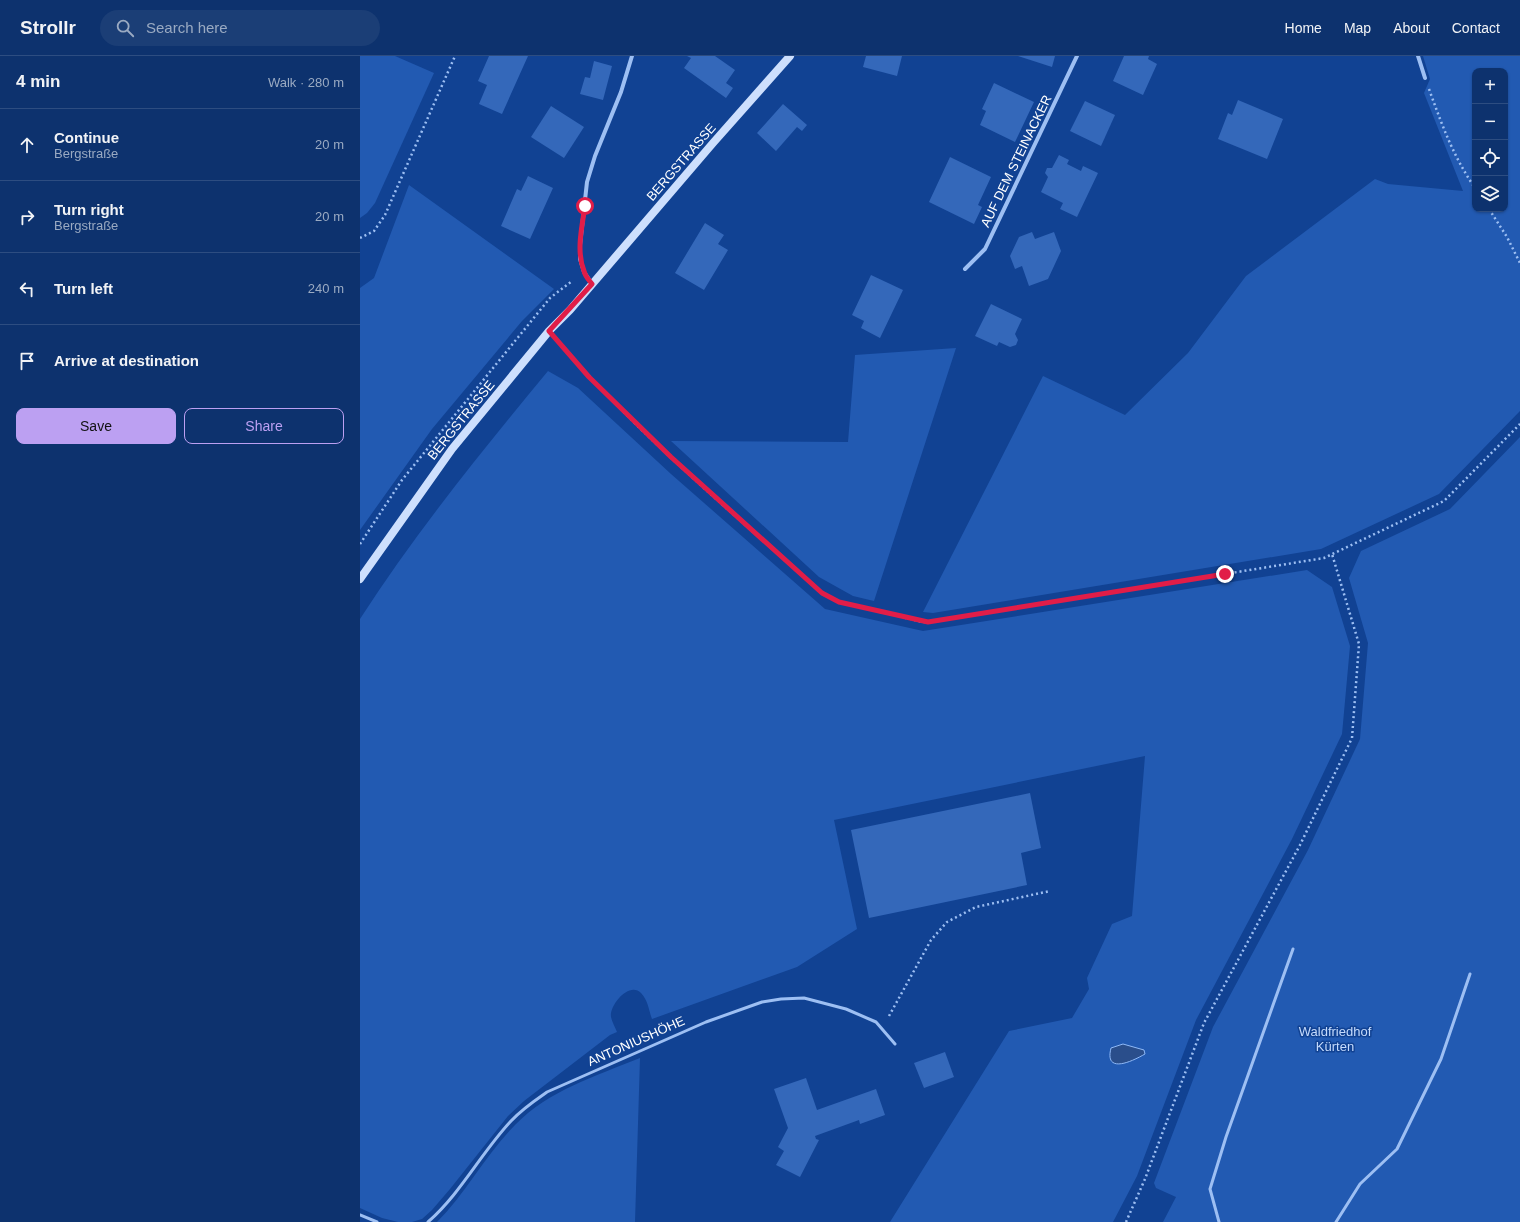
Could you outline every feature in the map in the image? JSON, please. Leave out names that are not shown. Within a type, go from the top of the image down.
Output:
[{"type":"main road","name":"BERGSTRASSE","points":[[360,579],[452,449],[549,331],[592,284],[704,153],[790,56]]},
{"type":"street","points":[[592,284],[584,272],[580,259],[580,245],[587,182],[595,156],[621,92],[632,56]]},
{"type":"street","name":"AUF DEM STEINACKER","points":[[965,269],[985,249],[1077,56]]},
{"type":"street","points":[[1418,56],[1425,78]]},
{"type":"lane","points":[[1219,1222],[1210,1189],[1226,1136],[1293,949]]},
{"type":"lane","points":[[1336,1222],[1360,1184],[1397,1149],[1441,1059],[1470,974]]},
{"type":"lane","name":"ANTONIUSHÖHE","points":[[428,1222],[455,1194],[474,1167],[511,1121],[528,1105],[547,1092],[706,1022],[762,1002],[804,998],[846,1009],[876,1022],[895,1044]]},
{"type":"lane","points":[[360,1214],[377,1222]]},
{"type":"path","points":[[360,238],[374,231],[385,214],[455,56]]},
{"type":"path","points":[[1425,78],[1448,141],[1472,183]]},
{"type":"path","points":[[1491,212],[1507,237],[1520,264]]},
{"type":"path","points":[[360,544],[402,480],[550,298],[584,272]]},
{"type":"path","points":[[549,331],[589,377],[671,457],[822,593],[839,602],[928,622],[1324,558],[1444,501],[1520,424]]},
{"type":"path","points":[[1126,1222],[1145,1179],[1204,1023],[1300,844],[1352,738],[1359,644],[1332,554]]},
{"type":"path","points":[[882,1029],[931,940],[947,922],[976,907],[1050,891]]},
{"type":"green space","points":[[360,56],[395,56],[434,73],[375,203],[367,213],[360,218]]},
{"type":"green space","points":[[1423,56],[1520,56],[1520,411],[1439,494],[1321,549],[933,613],[923,612],[1043,376],[1125,415],[1188,353],[1246,276],[1375,179],[1388,184],[1463,191],[1424,93],[1430,79]]},
{"type":"green space","points":[[409,185],[554,289],[522,321],[432,429],[360,530],[360,288],[374,278]]},
{"type":"green space","points":[[956,348],[874,601],[853,596],[819,577],[671,441],[848,442],[855,355]]},
{"type":"green space","points":[[548,371],[578,388],[671,474],[825,609],[923,631],[1307,570],[1332,587],[1350,646],[1342,734],[1292,839],[1196,1020],[1137,1176],[1113,1222],[890,1222],[1009,1031],[1072,1018],[1089,989],[1087,978],[1112,924],[1132,916],[1145,756],[834,820],[857,929],[797,967],[652,1019],[647,1002],[641,993],[636,990],[626,992],[616,1001],[611,1012],[611,1019],[617,1032],[610,1035],[524,1101],[508,1116],[450,1189],[422,1219],[412,1222],[398,1222],[382,1218],[360,1208],[360,619],[427,523],[474,462]]},
{"type":"green space","name":"Waldfriedhof Kürten","points":[[1520,437],[1520,1222],[1163,1222],[1176,1197],[1156,1188],[1154,1183],[1213,1027],[1308,850],[1360,739],[1368,643],[1349,578],[1361,551],[1450,509]]},
{"type":"green space","points":[[640,1058],[635,1222],[437,1222],[457,1199],[505,1136],[528,1113],[543,1102],[574,1085]]},
{"type":"shaded area","points":[[1123,1044],[1144,1050],[1145,1054],[1134,1060],[1116,1064],[1112,1061],[1110,1056],[1111,1048]]},
{"type":"building","points":[[489,56],[528,56],[502,114],[479,104],[487,85],[478,81]]},
{"type":"building","points":[[687,56],[715,56],[735,70],[726,83],[733,88],[726,98],[684,68],[691,58]]},
{"type":"building","points":[[866,56],[902,56],[897,76],[863,67]]},
{"type":"building","points":[[1018,56],[1055,56],[1052,67]]},
{"type":"building","points":[[1124,56],[1149,56],[1148,59],[1157,64],[1143,95],[1113,81]]},
{"type":"building","points":[[594,61],[612,66],[603,100],[580,94],[585,77],[590,78]]},
{"type":"building","points":[[994,83],[1034,102],[1015,142],[980,125],[986,111],[982,109]]},
{"type":"building","points":[[1238,100],[1283,119],[1267,159],[1218,139],[1228,113],[1232,115]]},
{"type":"building","points":[[1085,101],[1115,115],[1101,146],[1070,131]]},
{"type":"building","points":[[783,104],[807,125],[802,131],[797,127],[776,151],[757,133]]},
{"type":"building","points":[[551,106],[584,127],[564,158],[531,137]]},
{"type":"building","points":[[1059,155],[1069,160],[1067,164],[1081,171],[1083,166],[1098,173],[1077,217],[1060,209],[1063,203],[1041,192],[1048,177],[1045,173],[1047,168],[1052,168]]},
{"type":"building","points":[[950,157],[991,177],[978,205],[982,207],[974,224],[929,202]]},
{"type":"building","points":[[528,176],[553,188],[530,239],[501,226],[517,189],[521,191]]},
{"type":"building","points":[[705,223],[724,235],[718,244],[728,250],[704,290],[675,273]]},
{"type":"building","points":[[1032,232],[1035,239],[1054,232],[1061,251],[1048,279],[1029,286],[1022,266],[1015,269],[1010,256],[1019,237]]},
{"type":"building","points":[[871,275],[903,290],[880,338],[861,328],[864,321],[852,315]]},
{"type":"building","points":[[991,304],[1022,319],[1015,334],[1018,340],[1016,345],[1010,347],[999,342],[997,346],[975,336]]},
{"type":"building","points":[[1030,793],[1041,848],[1021,853],[1027,885],[869,918],[851,830]]},
{"type":"building","points":[[945,1052],[954,1077],[924,1088],[914,1063]]},
{"type":"building","points":[[806,1078],[817,1110],[876,1089],[885,1115],[860,1124],[859,1120],[815,1136],[816,1139],[819,1140],[800,1177],[776,1165],[784,1151],[778,1147],[788,1128],[774,1089]]},
{"type":"route","points":[[585,206],[580,245],[580,259],[584,272],[592,284],[570,310],[549,331],[589,377],[671,457],[822,593],[839,602],[928,622],[1225,574]]}]
